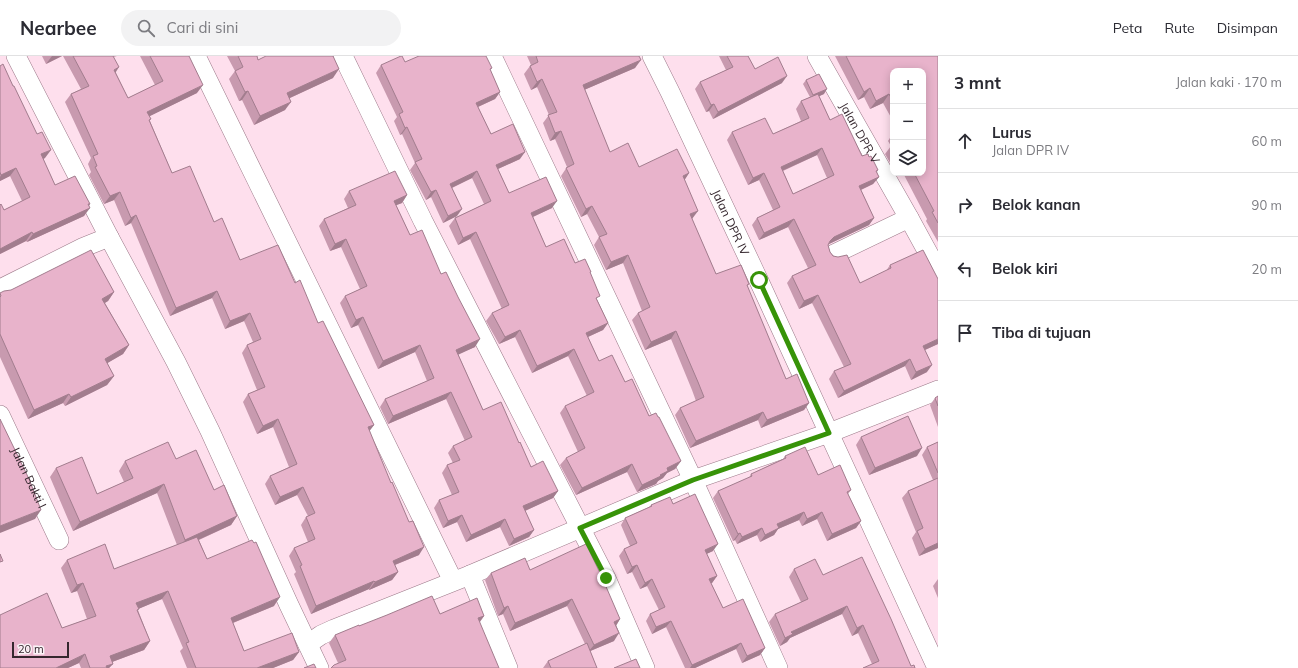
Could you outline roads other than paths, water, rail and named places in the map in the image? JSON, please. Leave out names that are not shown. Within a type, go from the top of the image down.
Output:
[{"type":"street","points":[[16,56],[109,237],[176,362],[210,431],[288,605],[319,668]]},
{"type":"street","points":[[196,56],[508,668]]},
{"type":"street","points":[[343,56],[422,221],[606,578],[645,668]]},
{"type":"street","points":[[492,56],[693,480],[778,668]]},
{"type":"street","name":"Jalan DPR IV","points":[[652,56],[829,433],[936,668]]},
{"type":"street","name":"Jalan DPR V","points":[[817,56],[938,271]]},
{"type":"street","points":[[834,254],[909,218]]},
{"type":"street","points":[[0,289],[84,247],[109,237]]},
{"type":"street","points":[[308,644],[321,635],[334,629],[462,578],[693,480],[829,433],[938,390]]},
{"type":"street","name":"Jalan Bakti I","points":[[0,415],[59,540]]}]
